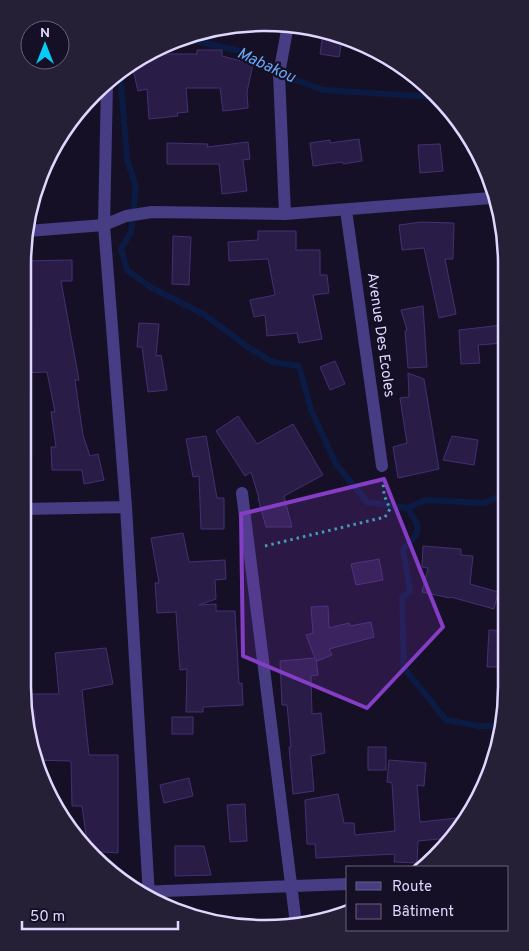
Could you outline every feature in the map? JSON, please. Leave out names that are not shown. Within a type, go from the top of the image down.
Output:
[{"type":"street","points":[[285,214],[279,74],[287,32]]},
{"type":"street","points":[[107,93],[104,224],[126,507],[146,887]]},
{"type":"street","points":[[34,230],[104,224],[126,216],[152,212],[285,214],[488,198]]},
{"type":"street","name":"Avenue Des Ecoles","points":[[346,210],[382,466]]},
{"type":"street","points":[[242,493],[295,918]]},
{"type":"street","points":[[31,509],[126,507]]},
{"type":"street","points":[[155,893],[346,884]]},
{"type":"path","points":[[250,550],[385,517],[390,509],[384,495]]},
{"type":"highlighted area","points":[[384,479],[443,627],[367,708],[243,656],[241,514]]},
{"type":"building","points":[[322,38],[341,45],[339,57],[320,54]]},
{"type":"building","points":[[197,50],[222,50],[222,56],[253,64],[247,92],[248,108],[223,111],[220,88],[186,88],[188,112],[177,113],[178,116],[149,119],[147,89],[138,91],[134,72],[162,54],[197,54]]},
{"type":"building","points":[[359,139],[362,161],[313,166],[310,143],[330,140],[330,143]]},
{"type":"building","points":[[248,142],[250,159],[243,160],[247,191],[222,194],[219,164],[167,164],[167,143],[208,144],[207,147]]},
{"type":"building","points":[[440,144],[443,171],[420,173],[418,145]]},
{"type":"building","points":[[421,222],[454,223],[453,259],[445,259],[456,314],[439,318],[424,248],[402,250],[399,225]]},
{"type":"building","points":[[258,231],[296,231],[296,250],[320,250],[320,275],[327,275],[329,293],[313,295],[322,339],[299,343],[297,333],[267,336],[265,315],[254,317],[250,300],[275,295],[268,259],[229,261],[228,242],[258,240]]},
{"type":"building","points":[[173,236],[191,237],[189,285],[172,284]]},
{"type":"building","points":[[72,260],[72,281],[61,281],[79,380],[75,380],[83,435],[90,456],[98,454],[104,480],[84,484],[82,470],[52,470],[51,447],[56,447],[51,412],[55,412],[47,372],[31,373],[31,261]]},
{"type":"building","points":[[423,306],[427,367],[408,368],[405,331],[407,330],[401,310]]},
{"type":"building","points":[[139,323],[159,324],[156,356],[161,355],[167,390],[148,392],[142,347],[137,347]]},
{"type":"building","points":[[498,325],[498,343],[478,345],[480,363],[461,364],[459,330]]},
{"type":"building","points":[[335,361],[345,384],[330,390],[320,367]]},
{"type":"building","points":[[408,373],[424,379],[439,469],[398,478],[393,447],[407,443],[400,398],[409,397]]},
{"type":"building","points":[[238,416],[257,444],[293,424],[323,475],[284,496],[292,527],[266,527],[251,472],[245,476],[216,431]]},
{"type":"building","points":[[206,436],[217,498],[224,498],[224,529],[201,529],[199,476],[193,477],[186,439]]},
{"type":"building","points":[[452,436],[478,440],[474,465],[443,460]]},
{"type":"building","points":[[183,533],[189,562],[225,560],[226,579],[215,580],[216,599],[199,605],[216,604],[216,611],[235,611],[239,684],[242,683],[243,705],[203,707],[203,712],[186,712],[187,669],[180,670],[176,612],[157,613],[155,583],[159,583],[151,538]]},
{"type":"building","points":[[423,546],[461,549],[461,555],[473,556],[470,584],[498,592],[494,609],[451,597],[422,592],[428,568],[422,567]]},
{"type":"building","points":[[379,559],[383,580],[356,585],[351,564]]},
{"type":"building","points":[[328,606],[329,628],[349,623],[350,626],[371,622],[374,637],[329,649],[332,655],[317,661],[316,659],[318,675],[311,676],[312,714],[321,713],[325,753],[311,756],[314,791],[293,794],[287,705],[282,705],[280,661],[315,658],[306,635],[313,633],[311,607]]},
{"type":"building","points":[[489,630],[498,631],[498,667],[487,667]]},
{"type":"building","points":[[106,648],[113,684],[82,690],[89,755],[118,755],[118,853],[101,852],[86,837],[82,806],[72,806],[71,761],[44,760],[39,747],[32,694],[59,694],[55,653]]},
{"type":"building","points":[[172,717],[193,717],[193,734],[172,734]]},
{"type":"building","points":[[368,747],[386,747],[386,770],[368,770]]},
{"type":"building","points":[[389,760],[426,763],[424,786],[417,785],[420,822],[457,818],[441,839],[418,841],[417,863],[394,862],[395,854],[316,858],[315,844],[307,844],[305,800],[338,794],[344,823],[354,823],[355,835],[395,831],[392,783],[387,782]]},
{"type":"building","points":[[189,778],[193,796],[164,803],[160,785]]},
{"type":"building","points":[[245,804],[247,841],[230,842],[227,805]]},
{"type":"building","points":[[175,846],[204,846],[211,875],[175,876]]},
{"type":"waterway","name":"Mabakou","points":[[197,41],[245,52],[279,74],[323,90],[425,96]]},
{"type":"waterway","points":[[121,81],[127,159],[136,187],[131,232],[121,249],[127,270],[152,288],[205,315],[245,345],[272,362],[299,366],[311,410],[336,464],[367,502],[408,508],[425,500],[484,503],[498,497]]},
{"type":"waterway","points":[[408,508],[418,526],[416,536],[403,549],[410,591],[402,598],[404,668],[446,720],[479,726],[494,726]]}]
